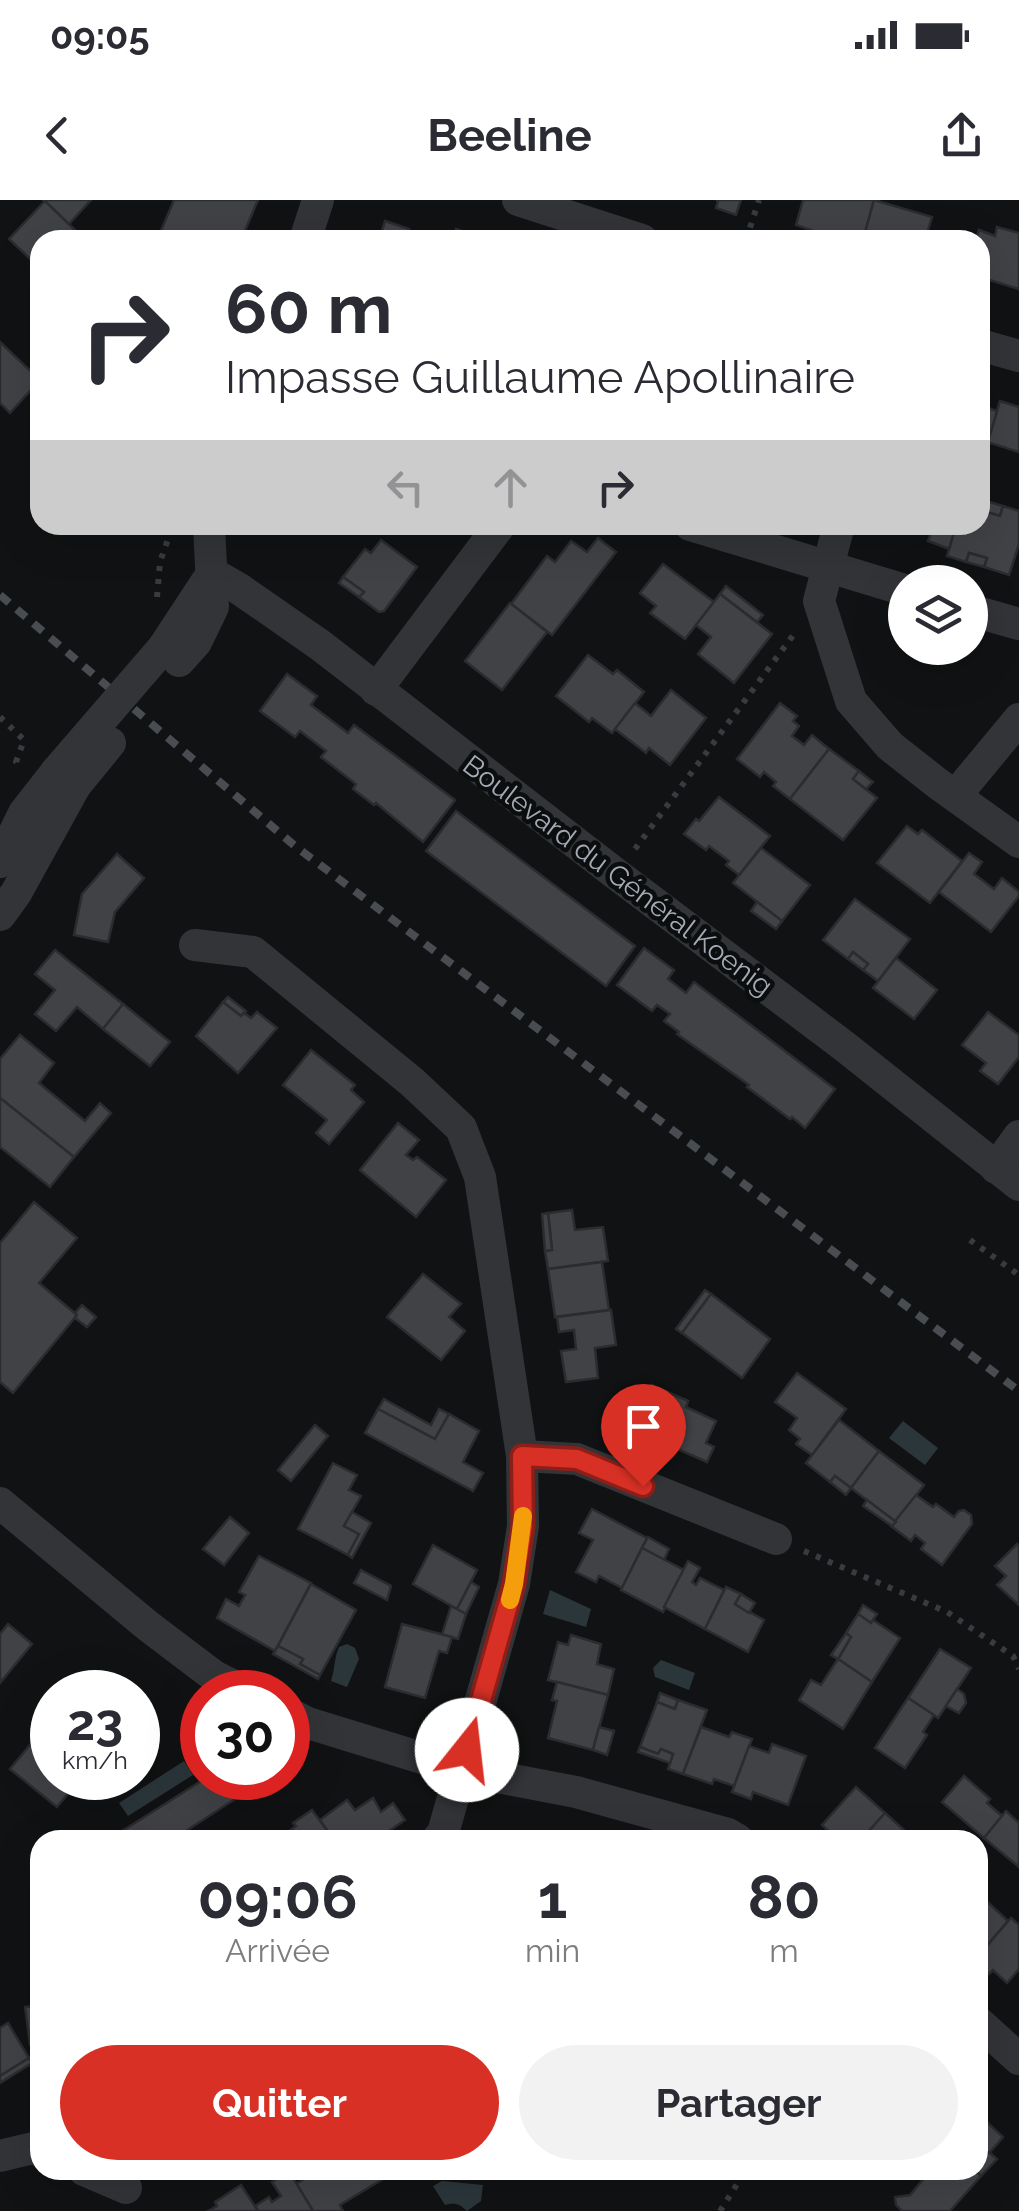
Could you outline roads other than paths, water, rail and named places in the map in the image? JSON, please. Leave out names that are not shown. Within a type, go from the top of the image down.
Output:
[{"type":"street","points":[[309,230],[318,200]]},
{"type":"street","points":[[518,200],[611,230]]},
{"type":"street","points":[[990,348],[1019,356]]},
{"type":"street","points":[[0,862],[24,813],[52,776],[170,654],[196,642],[213,607],[209,535]]},
{"type":"street","points":[[376,690],[492,535]]},
{"type":"street","points":[[722,535],[888,585]]},
{"type":"street","points":[[836,535],[819,601],[851,702],[890,746],[1019,842]]},
{"type":"street","name":"Boulevard du Général Koenig","points":[[212,573],[320,645],[1008,1176]]},
{"type":"street","points":[[988,615],[1019,624]]},
{"type":"street","points":[[956,795],[1019,718]]},
{"type":"street","points":[[0,914],[16,893],[52,776]]},
{"type":"street","points":[[194,945],[253,952],[462,1128],[480,1177],[522,1456],[523,1526],[514,1584],[443,1830]]},
{"type":"street","points":[[1008,1176],[1019,1136]]},
{"type":"street","points":[[522,1456],[577,1459],[776,1539]]},
{"type":"street","points":[[0,1504],[206,1670]]},
{"type":"street","points":[[310,1725],[461,1770],[576,1792],[714,1830]]},
{"type":"street","points":[[988,2031],[1019,2060]]},
{"type":"street","points":[[0,2156],[30,2149]]},
{"type":"street","points":[[107,2180],[126,2188]]},
{"type":"railway","points":[[0,595],[295,846],[1019,1391]]}]
